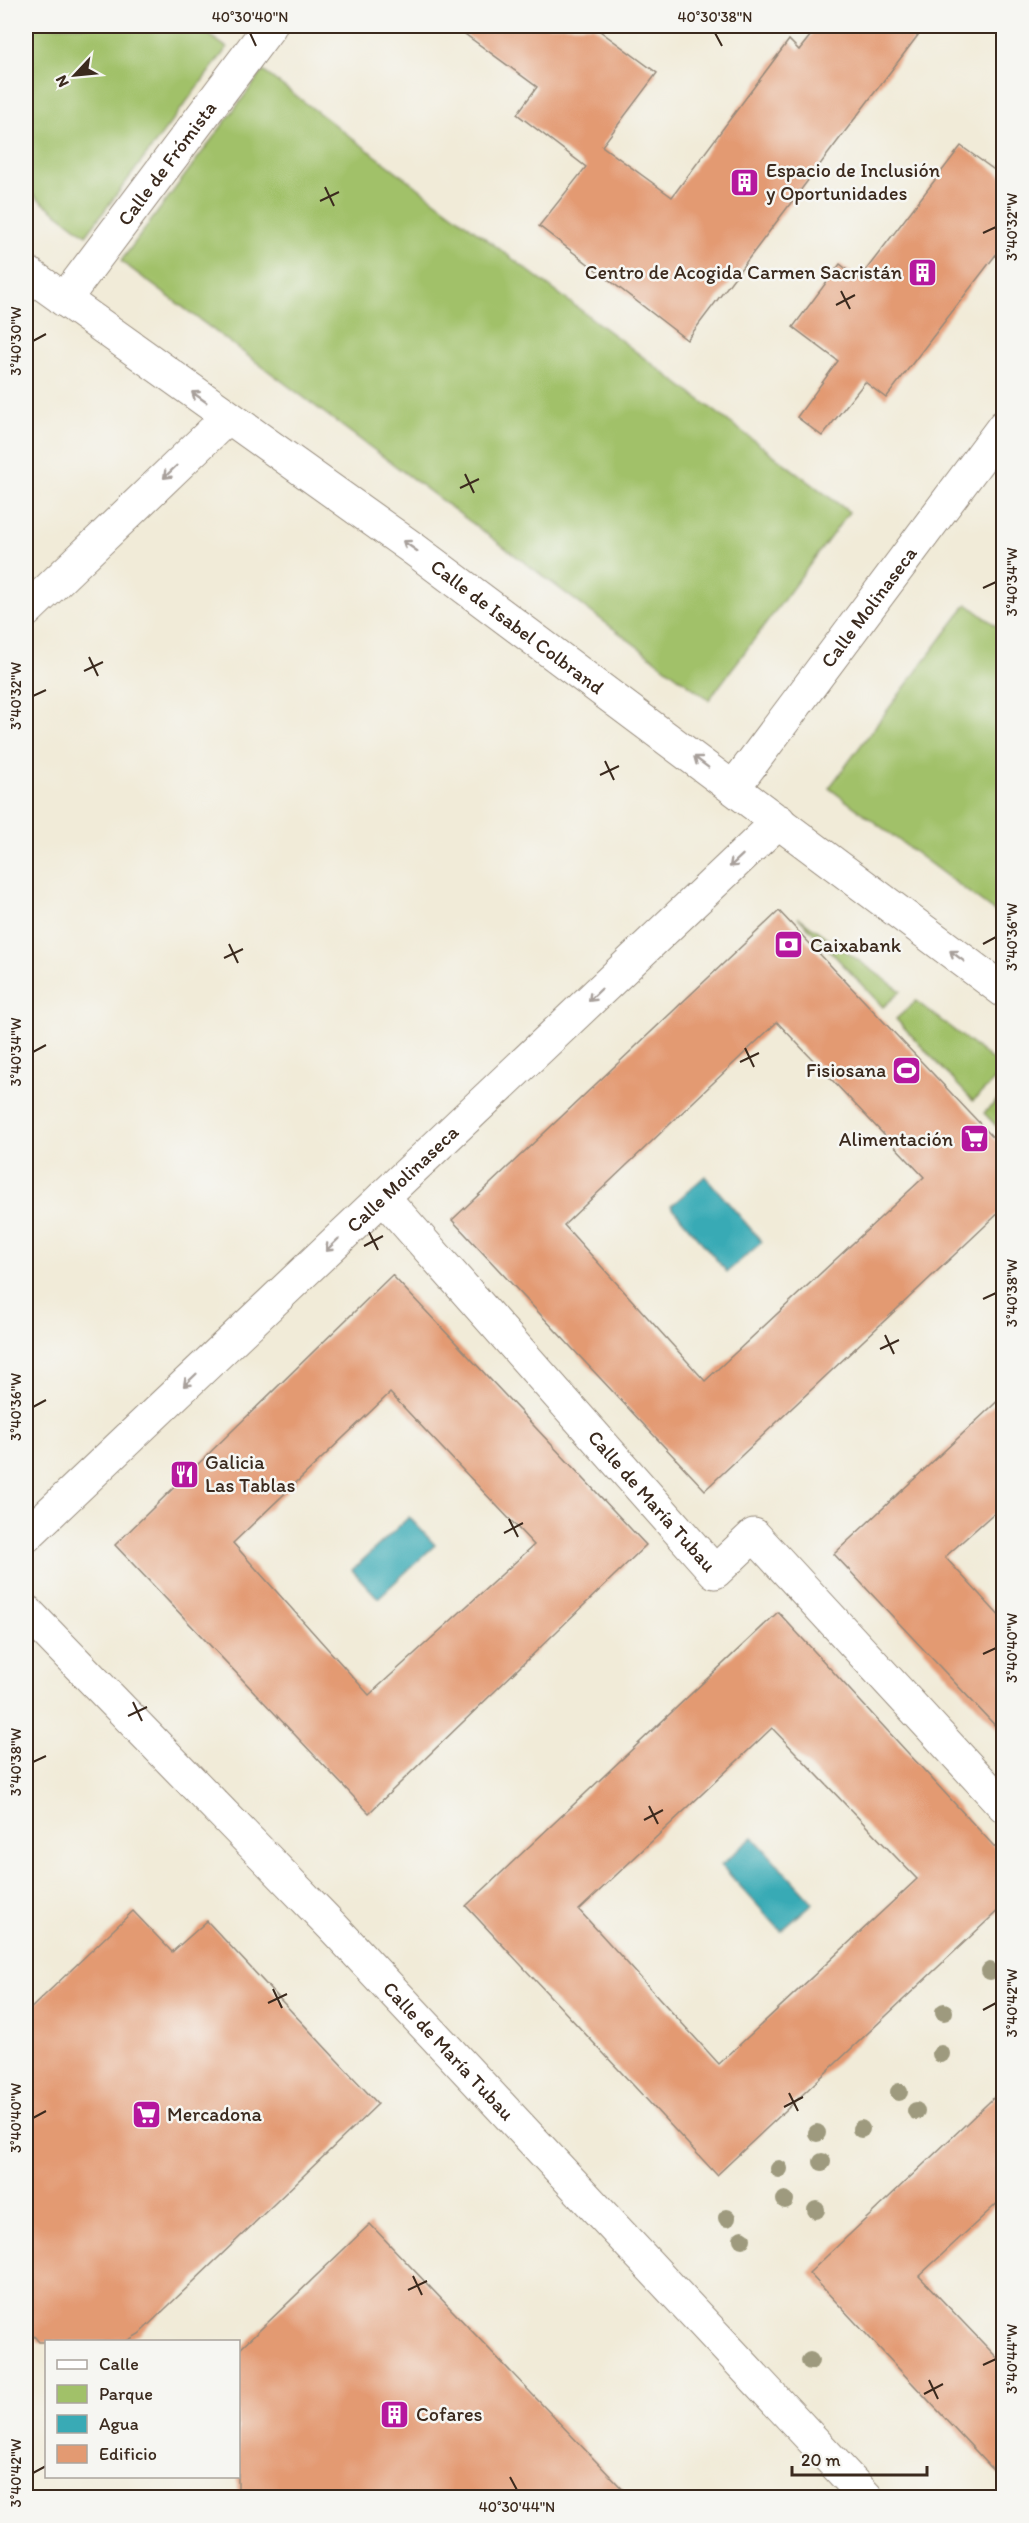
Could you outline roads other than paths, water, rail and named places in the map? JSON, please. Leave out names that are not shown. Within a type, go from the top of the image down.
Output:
[{"type":"street","name":"Calle de Frómista","points":[[63,300],[270,26]]},
{"type":"street","name":"Calle de Isabel Colbrand","points":[[26,272],[416,550],[1004,991]]},
{"type":"street","points":[[26,611],[228,417]]},
{"type":"street","name":"Calle Molinaseca","points":[[734,787],[1004,426]]},
{"type":"street","name":"Calle Molinaseca","points":[[26,1536],[779,821]]},
{"type":"street","name":"Calle de María Tubau","points":[[383,1197],[715,1572],[754,1535],[1004,1806]]},
{"type":"street","name":"Calle de María Tubau","points":[[26,1611],[324,1918],[867,2498]]},
{"type":"water","points":[[705,1176],[762,1242],[727,1272],[671,1206]]},
{"type":"water","points":[[409,1517],[435,1545],[378,1598],[352,1570]]},
{"type":"water","points":[[753,1837],[813,1903],[781,1931],[721,1865]]},
{"type":"place","name":"Espacio de Inclusión y Oportunidades","points":[[745,182]]},
{"type":"place","name":"Centro de Acogida Carmen Sacristán","points":[[923,272]]},
{"type":"place","name":"Caixabank","points":[[789,945]]},
{"type":"place","name":"Fisiosana","points":[[907,1070]]},
{"type":"place","name":"Alimentación","points":[[974,1139]]},
{"type":"place","name":"Galicia Las Tablas","points":[[184,1474]]},
{"type":"place","name":"Mercadona","points":[[146,2114]]},
{"type":"place","name":"Cofares","points":[[395,2414]]}]
